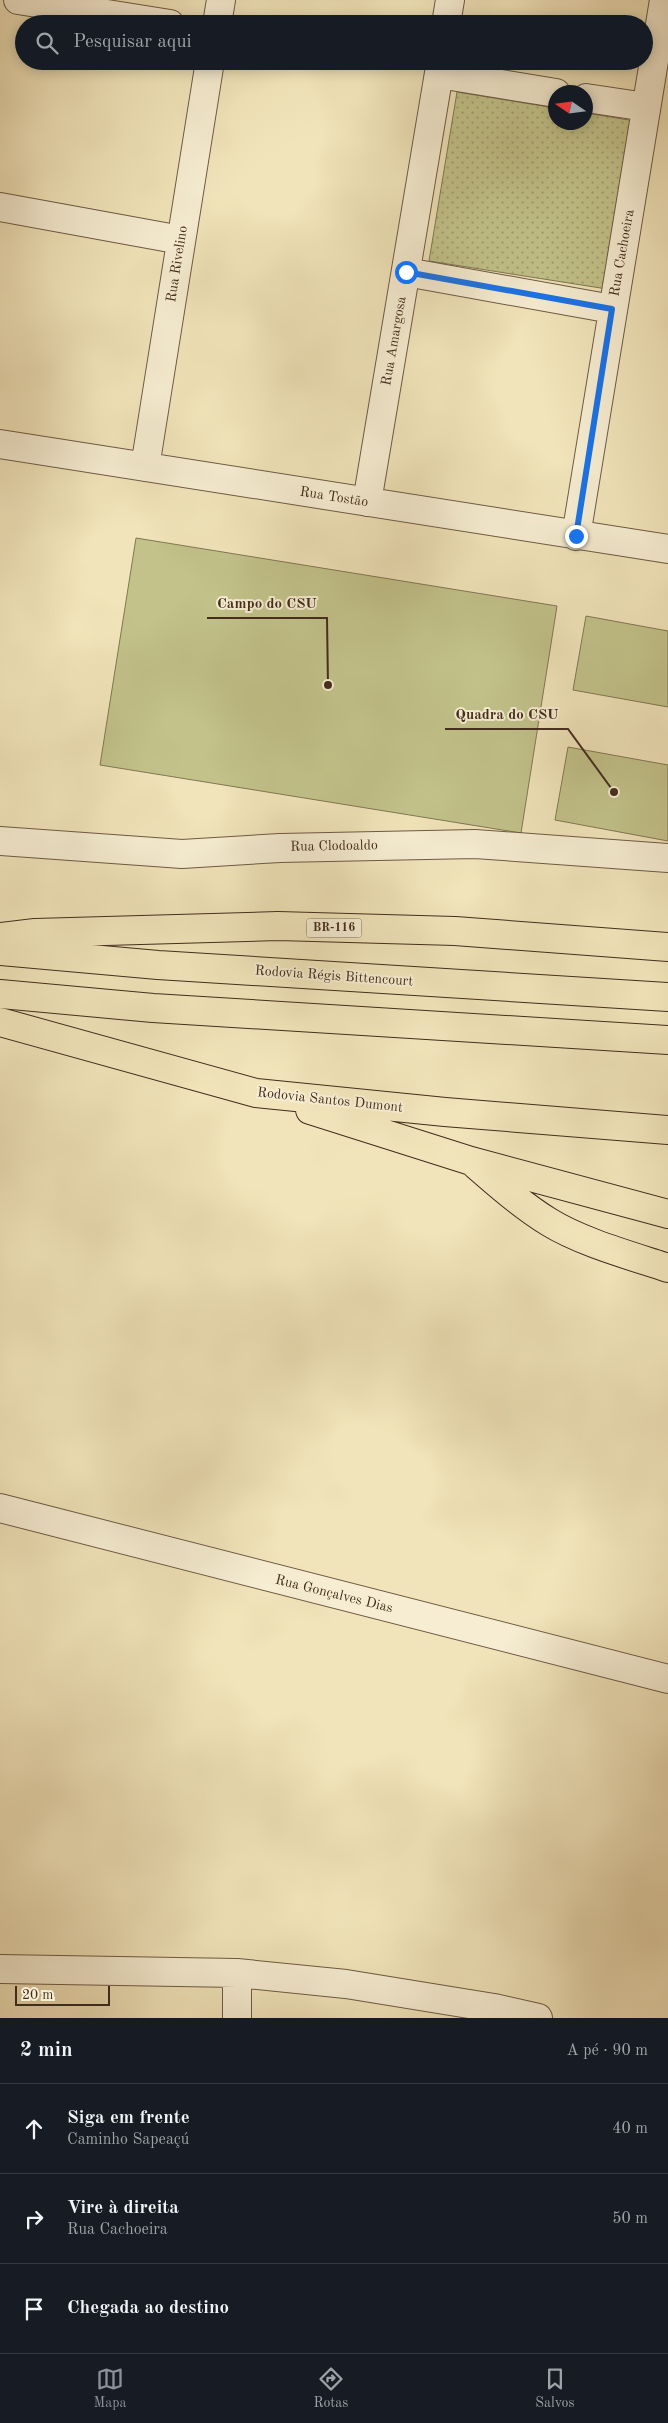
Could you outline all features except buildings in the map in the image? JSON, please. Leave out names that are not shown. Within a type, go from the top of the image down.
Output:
[{"type":"main road","name":"BR-116","points":[[0,937],[55,932],[278,926],[455,931],[668,947]]},
{"type":"main road","name":"Rodovia Régis Bittencourt","points":[[0,951],[158,965],[668,997]]},
{"type":"main road","points":[[0,994],[153,1008],[668,1040]]},
{"type":"main road","name":"Rodovia Santos Dumont","points":[[0,1022],[256,1093],[445,1112],[668,1130]]},
{"type":"main road","points":[[256,1093],[471,1161],[668,1214]]},
{"type":"main road","points":[[471,1161],[511,1195],[550,1223],[610,1249],[668,1268]]},
{"type":"street","points":[[0,9],[1,0]]},
{"type":"street","points":[[18,0],[113,15]]},
{"type":"street","points":[[218,15],[221,0]]},
{"type":"street","points":[[448,15],[450,0]]},
{"type":"street","name":"Rua Cachoeira","points":[[653,66],[664,0]]},
{"type":"street","name":"Rua Rivelino","points":[[145,467],[209,70]]},
{"type":"street","name":"Rua Amargosa","points":[[367,502],[440,70]]},
{"type":"street","points":[[449,70],[548,91]]},
{"type":"street","name":"Rua Cachoeira","points":[[576,536],[652,70]]},
{"type":"street","points":[[593,99],[646,108]]},
{"type":"street","points":[[0,207],[181,240]]},
{"type":"street","points":[[406,272],[612,309]]},
{"type":"street","name":"Rua Tostão","points":[[0,444],[668,549]]},
{"type":"street","name":"Rua Clodoaldo","points":[[0,841],[182,854],[280,848],[475,844],[668,858]]},
{"type":"street","name":"Rua Gonçalves Dias","points":[[0,1508],[668,1679]]},
{"type":"street","points":[[0,1969],[237,1973],[346,1984],[494,2008],[538,2018]]},
{"type":"street","points":[[237,1973],[237,2018]]},
{"type":"green space","points":[[457,92],[548,107],[548,130],[593,130],[593,114],[635,121],[607,289],[429,261]]},
{"type":"green space","points":[[136,538],[557,606],[521,833],[100,765]]},
{"type":"green space","points":[[586,616],[668,631],[668,707],[573,690]]},
{"type":"green space","points":[[568,747],[668,765],[668,841],[555,820]]},
{"type":"place","name":"Campo do CSU","points":[[328,685]]},
{"type":"place","name":"Quadra do CSU","points":[[614,792]]},
{"type":"route","points":[[406,272],[612,309],[576,536]]}]
